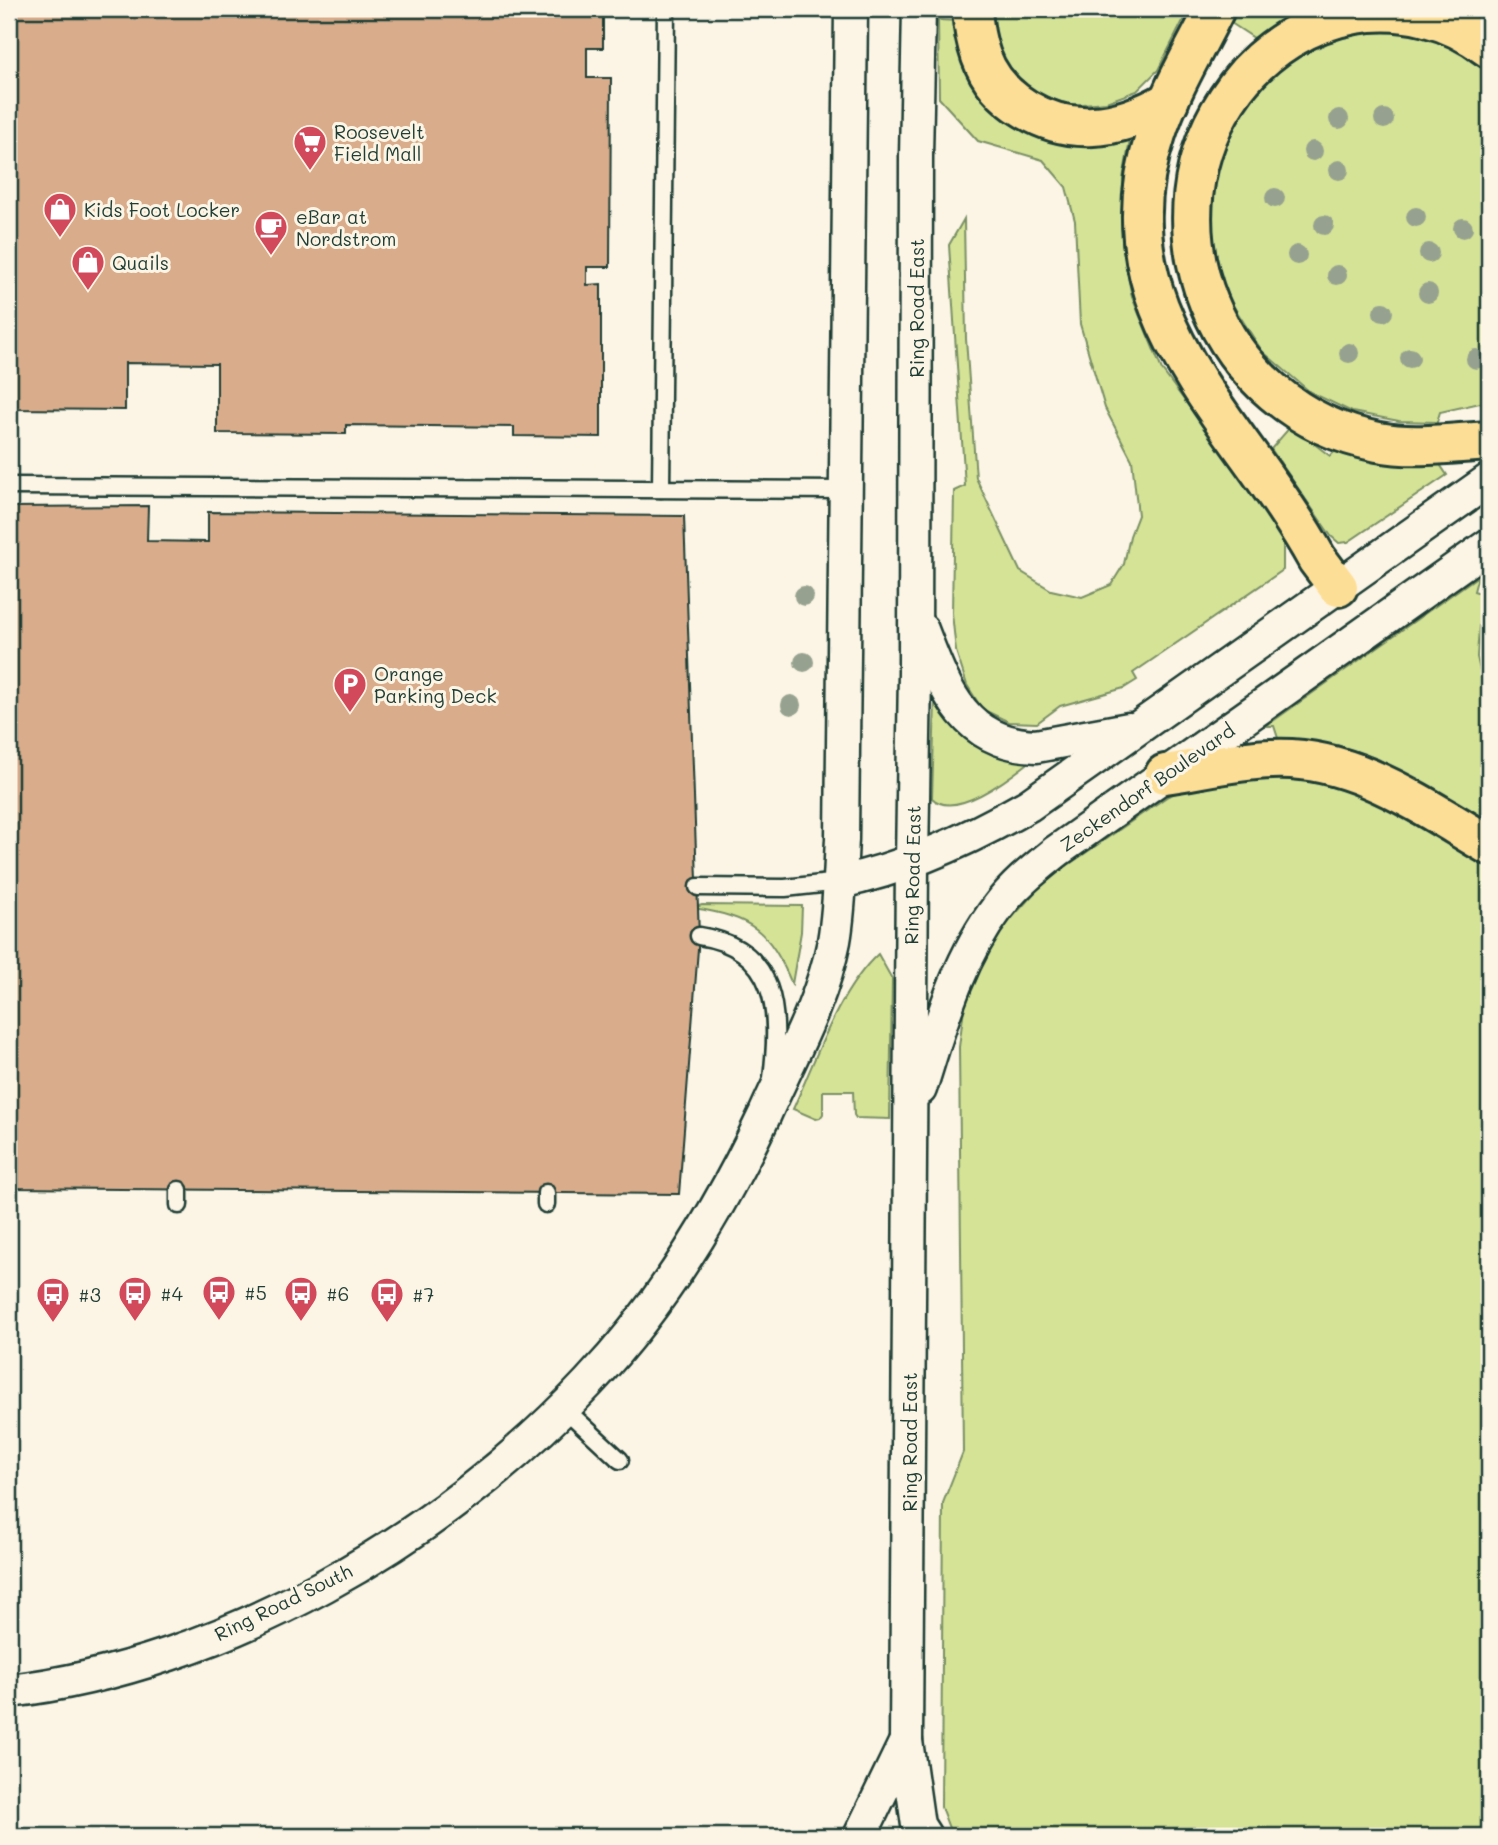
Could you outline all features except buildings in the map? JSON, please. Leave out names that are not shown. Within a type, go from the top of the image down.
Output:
[{"type":"highway","points":[[972,9],[981,58],[1003,90],[1029,111],[1062,124],[1096,126],[1131,118],[1169,101]]},
{"type":"highway","points":[[1216,9],[1169,101],[1155,135],[1142,199],[1144,252],[1155,299],[1184,361],[1338,587]]},
{"type":"highway","points":[[1489,48],[1440,20],[1392,11],[1343,16],[1297,33],[1257,62],[1222,108],[1205,143],[1192,210],[1196,258],[1201,284],[1211,310],[1238,355],[1274,393],[1313,420],[1335,430],[1380,442],[1424,445],[1489,441]]},
{"type":"highway","points":[[1165,774],[1270,759],[1328,765],[1387,785],[1489,845]]},
{"type":"street","points":[[564,1408],[623,1343],[682,1264],[728,1187],[802,1035],[825,974],[839,913],[852,9]]},
{"type":"street","name":"Ring Road East","points":[[919,9],[906,1741],[918,1825],[925,1836]]},
{"type":"street","points":[[840,882],[912,862],[1029,805],[1489,480]]},
{"type":"street","name":"Zeckendorf Boulevard","points":[[911,1116],[951,992],[971,950],[998,906],[1015,888],[1047,859],[1489,545]]},
{"type":"street","points":[[915,611],[948,694],[979,729],[993,737],[1036,746],[1140,727]]},
{"type":"street","name":"Ring Road South","points":[[9,1691],[77,1679],[160,1657],[229,1632],[275,1611],[360,1564],[448,1506],[525,1444],[564,1408]]},
{"type":"street","points":[[860,1836],[906,1741]]},
{"type":"lane","points":[[661,489],[666,9]]},
{"type":"lane","points":[[9,486],[846,490]]},
{"type":"lane","points":[[698,887],[785,888],[840,882]]},
{"type":"lane","points":[[699,936],[712,937],[743,952],[765,979],[772,994],[776,1035],[768,1106]]},
{"type":"lane","points":[[564,1408],[620,1460]]},
{"type":"green space","points":[[988,9],[1189,9],[1158,70],[1137,91],[1106,102],[1071,105],[1037,94],[1008,69],[993,44]]},
{"type":"green space","points":[[1231,9],[1303,9],[1254,38],[1225,19]]},
{"type":"green space","points":[[938,20],[959,21],[980,84],[1131,134],[1123,179],[1122,244],[1132,297],[1162,370],[1272,519],[1283,542],[1283,570],[1133,673],[1137,680],[1124,688],[1060,706],[1037,723],[1009,722],[982,709],[967,685],[956,651],[952,613],[954,491],[965,486],[949,245],[964,219],[966,339],[976,478],[1020,571],[1051,590],[1082,597],[1111,585],[1124,564],[1138,515],[1132,460],[1105,408],[1080,324],[1075,221],[1066,187],[1043,160],[978,141],[939,98]]},
{"type":"green space","points":[[1404,23],[1489,62],[1489,401],[1440,412],[1437,422],[1399,421],[1352,412],[1310,392],[1262,351],[1225,293],[1210,232],[1212,168],[1231,117],[1306,42]]},
{"type":"green space","points":[[1291,426],[1330,456],[1341,446],[1444,455],[1441,466],[1447,475],[1348,542],[1339,543],[1331,536],[1271,449]]},
{"type":"green space","points":[[1478,576],[1474,591],[1486,595],[1479,626],[1477,657],[1489,712],[1489,821],[1378,759],[1337,745],[1278,738],[1274,726],[1266,726]]},
{"type":"green space","points":[[935,701],[1028,760],[1027,764],[1007,779],[967,801],[953,804],[932,798]]},
{"type":"green space","points":[[1262,768],[1264,779],[1280,777],[1281,769],[1355,786],[1489,857],[1489,1836],[952,1836],[941,1807],[943,1503],[963,1452],[959,1047],[964,1008],[977,971],[1003,928],[1045,881],[1168,796],[1228,773]]},
{"type":"green space","points":[[702,905],[802,906],[801,932],[792,984],[775,950],[756,929],[730,916],[693,908]]},
{"type":"green space","points":[[878,954],[892,979],[890,1119],[856,1118],[853,1091],[823,1091],[823,1114],[820,1118],[816,1119],[793,1109],[840,1006],[864,969]]},
{"type":"place","name":"Roosevelt Field Mall","points":[[310,172]]},
{"type":"place","name":"Kids Foot Locker","points":[[60,239]]},
{"type":"place","name":"eBar at Nordstrom","points":[[271,257]]},
{"type":"place","name":"Quails","points":[[88,292]]},
{"type":"place","name":"Orange Parking Deck","points":[[350,714]]},
{"type":"place","name":"#5","points":[[219,1322]]},
{"type":"place","name":"#4","points":[[135,1323]]},
{"type":"place","name":"#6","points":[[301,1323]]},
{"type":"place","name":"#3","points":[[53,1324]]},
{"type":"place","name":"#7","points":[[387,1324]]}]
